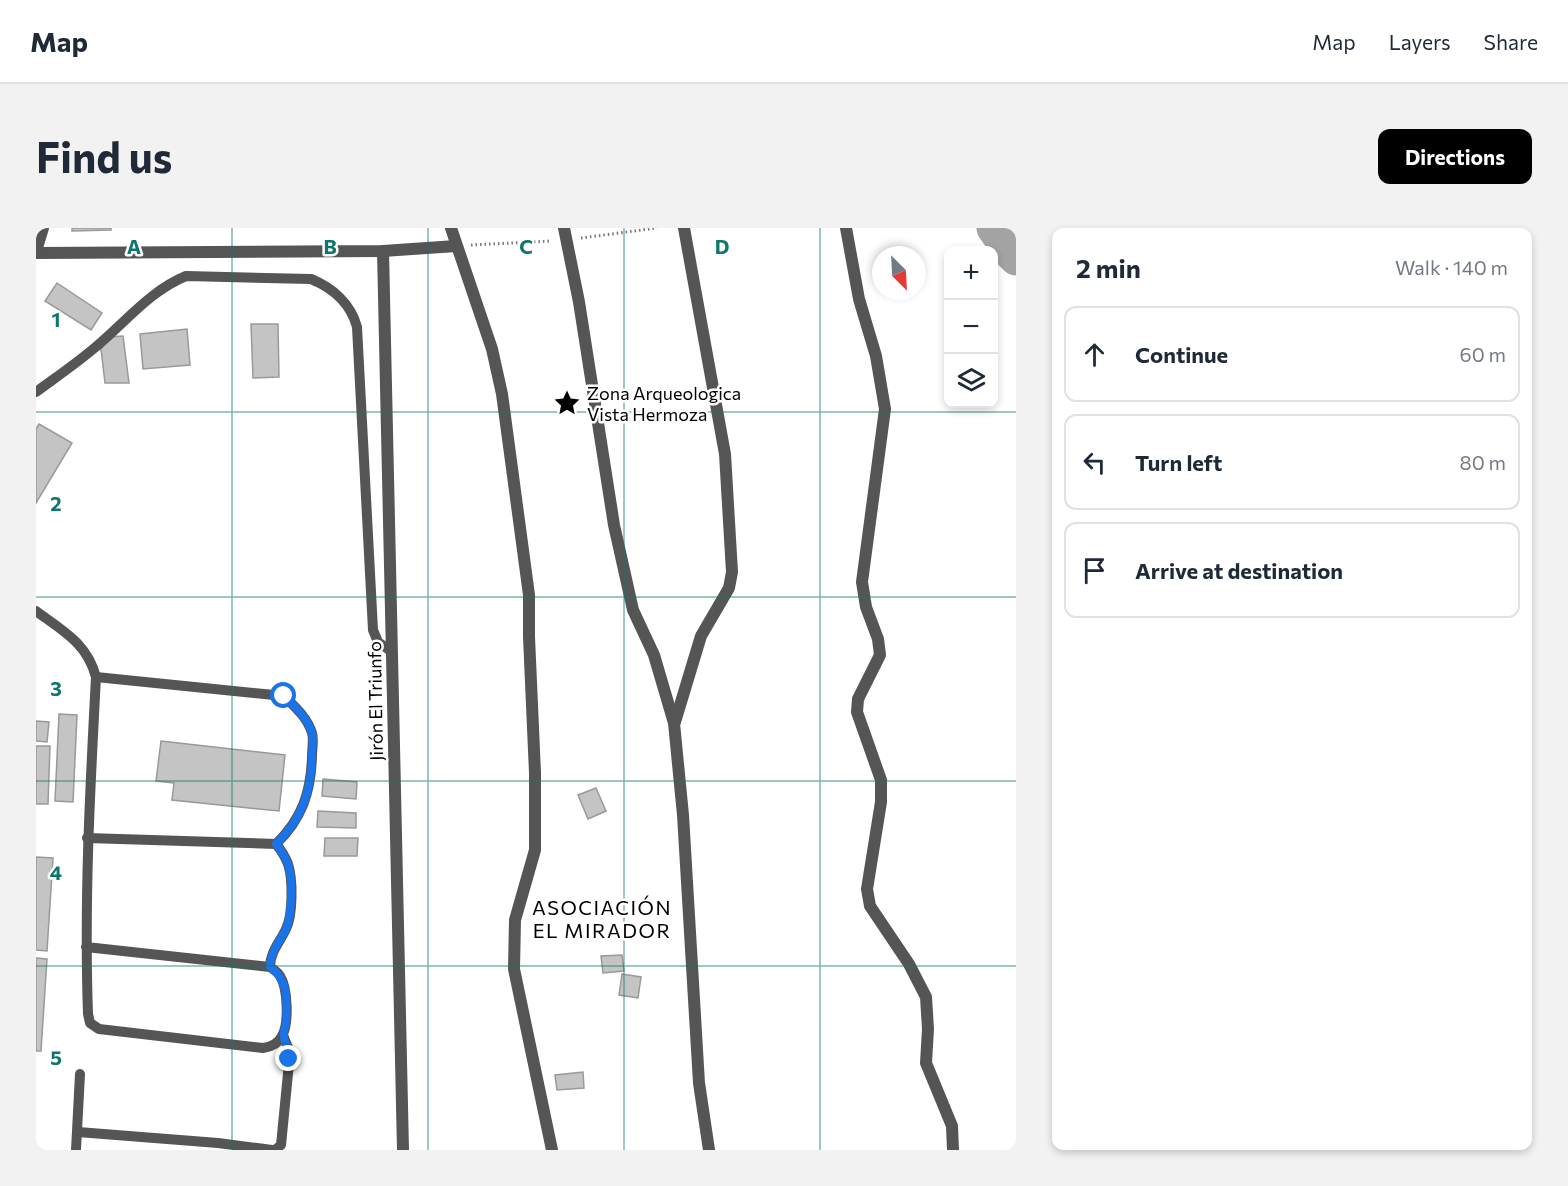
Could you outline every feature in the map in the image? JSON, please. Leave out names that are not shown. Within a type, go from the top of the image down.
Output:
[{"type":"street","points":[[43,228],[36,252],[383,251],[456,246]]},
{"type":"street","points":[[451,228],[492,349],[497,371],[529,595],[535,773],[535,850],[515,920],[514,969],[552,1150]]},
{"type":"street","points":[[564,228],[579,302],[614,525],[633,610],[654,655],[674,723],[683,815],[699,1083],[709,1150]]},
{"type":"street","points":[[674,723],[701,636],[729,588],[732,572],[725,454],[684,228]]},
{"type":"street","points":[[846,228],[859,299],[876,356],[885,409],[862,582],[866,607],[878,639],[880,655],[858,699],[857,712],[882,780],[881,802],[867,889],[870,906],[909,964],[926,997],[928,1029],[926,1063],[952,1126],[952,1150]]},
{"type":"street","name":"Jirón El Triunfo","points":[[383,251],[403,1150]]},
{"type":"lane","points":[[36,392],[92,350],[159,291],[186,276],[311,279],[326,285],[344,302],[354,316],[357,327],[373,630],[378,642],[392,652]]},
{"type":"lane","points":[[36,611],[78,643],[91,661],[96,677],[87,838],[86,946],[90,1023],[99,1029],[263,1048],[275,1044],[283,1035]]},
{"type":"lane","points":[[87,838],[276,844],[291,830],[305,803],[312,772],[313,734],[302,713],[284,696],[96,677]]},
{"type":"lane","points":[[270,967],[270,955],[289,920],[291,876],[284,856],[276,844]]},
{"type":"lane","points":[[78,1132],[218,1143],[273,1150],[281,1144],[290,1053],[283,1035],[287,1002],[284,987],[280,975],[270,967],[86,946]]},
{"type":"lane","points":[[76,1150],[80,1074]]},
{"type":"building","points":[[72,228],[111,228],[111,230],[72,231]]},
{"type":"building","points":[[57,283],[102,313],[91,330],[45,301]]},
{"type":"building","points":[[251,324],[278,324],[279,377],[253,378]]},
{"type":"building","points":[[187,329],[190,365],[143,369],[140,334]]},
{"type":"building","points":[[123,336],[129,383],[105,383],[101,349],[108,337]]},
{"type":"building","points":[[39,424],[72,443],[36,503],[36,429]]},
{"type":"building","points":[[59,714],[77,715],[73,802],[55,801]]},
{"type":"building","points":[[36,721],[49,722],[47,742],[36,741]]},
{"type":"building","points":[[161,741],[285,755],[279,811],[172,800],[174,783],[156,781]]},
{"type":"building","points":[[36,746],[50,746],[48,804],[36,804]]},
{"type":"building","points":[[323,779],[357,782],[356,799],[322,796]]},
{"type":"building","points":[[596,788],[606,811],[588,819],[578,795]]},
{"type":"building","points":[[318,811],[356,813],[356,828],[317,827]]},
{"type":"building","points":[[325,838],[358,838],[357,856],[324,856]]},
{"type":"building","points":[[36,857],[53,858],[47,951],[36,950]]},
{"type":"building","points":[[622,955],[624,971],[603,973],[601,956]]},
{"type":"building","points":[[36,958],[47,959],[41,1051],[36,1051]]},
{"type":"building","points":[[622,974],[641,977],[638,998],[619,995]]},
{"type":"building","points":[[583,1072],[584,1088],[557,1090],[555,1075]]},
{"type":"waterway","points":[[993,228],[1016,259]]},
{"type":"place","name":"Zona Arqueologica Vista Hermoza","points":[[567,403]]},
{"type":"district","name":"ASOCIACIÓN EL MIRADOR","points":[[602,918]]},
{"type":"route","points":[[284,696],[302,713],[313,734],[312,772],[305,803],[291,830],[276,844],[289,865],[291,886],[289,920],[286,930],[270,955],[270,967],[280,975],[284,987],[287,1002],[283,1035],[290,1053],[289,1059]]}]
